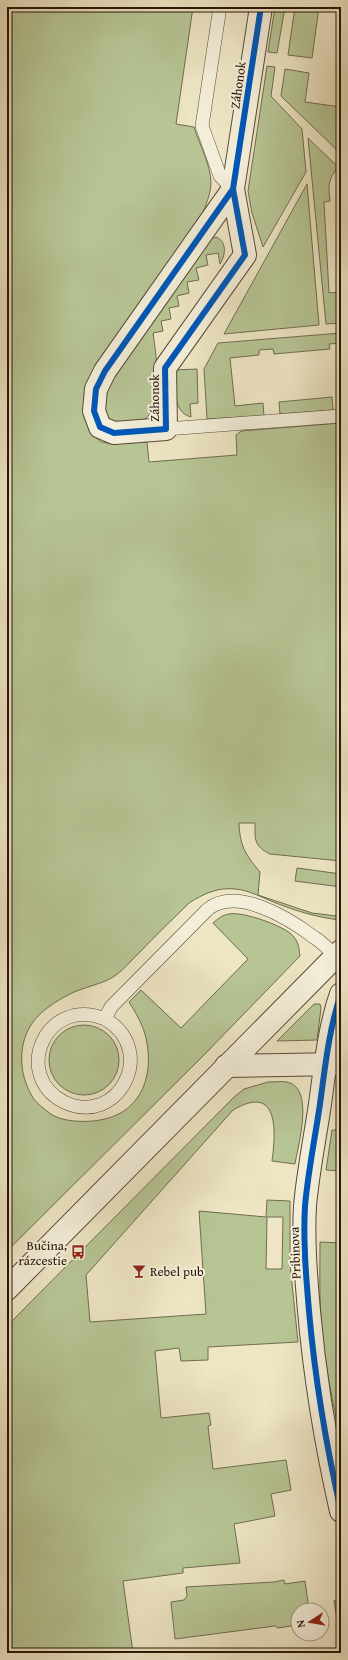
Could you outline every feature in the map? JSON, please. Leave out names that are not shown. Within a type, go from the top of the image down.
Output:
[{"type":"street","name":"Záhonok","points":[[233,189],[105,371],[96,389],[94,411],[100,427],[114,433],[166,429],[165,368],[245,256],[233,189],[261,7]]},
{"type":"street","points":[[7,1289],[338,954]]},
{"type":"street","name":"Pribinova","points":[[341,994],[337,1005],[333,1065],[305,1205],[305,1242],[314,1366],[321,1414],[341,1511]]},
{"type":"street","points":[[226,1066],[333,1065]]},
{"type":"lane","points":[[220,7],[202,126],[220,176],[233,189]]},
{"type":"lane","points":[[166,429],[341,416]]},
{"type":"lane","points":[[105,1019],[111,1007],[212,905],[221,901],[239,901],[258,906],[292,922],[338,954]]},
{"type":"lane","points":[[90,1014],[105,1019],[120,1030],[128,1043],[131,1061],[130,1070],[124,1085],[114,1097],[96,1105],[77,1106],[62,1101],[54,1096],[47,1088],[41,1077],[38,1052],[43,1039],[56,1024],[70,1016],[90,1014]]},
{"type":"green space","points":[[7,7],[193,7],[176,124],[194,127],[209,169],[211,183],[210,191],[203,213],[92,374],[93,435],[101,442],[113,444],[147,442],[149,462],[237,455],[236,435],[241,431],[341,423],[341,861],[270,854],[261,848],[256,842],[255,823],[239,823],[244,849],[260,872],[258,895],[312,913],[337,916],[341,890],[341,920],[316,916],[240,890],[217,890],[189,903],[116,975],[106,981],[68,995],[54,1003],[40,1014],[28,1031],[22,1049],[22,1069],[24,1078],[33,1098],[52,1115],[59,1118],[74,1121],[105,1119],[118,1114],[129,1107],[137,1099],[147,1077],[148,1051],[145,1033],[129,1002],[141,990],[181,1028],[248,959],[213,923],[222,916],[229,914],[253,917],[273,924],[288,932],[295,938],[298,946],[300,956],[204,1055],[7,1251]]},
{"type":"green space","points":[[275,7],[285,7],[277,53],[268,52]]},
{"type":"green space","points":[[295,7],[319,7],[312,58],[288,55]]},
{"type":"green space","points":[[267,66],[275,67],[271,96],[302,129],[306,172],[263,247],[252,213],[248,191]]},
{"type":"green space","points":[[285,69],[309,73],[305,102],[341,107],[341,154],[281,96]]},
{"type":"green space","points":[[308,138],[338,167],[332,176],[330,183],[330,201],[324,202],[329,293],[341,292],[341,323],[326,324]]},
{"type":"green space","points":[[307,184],[319,325],[224,334]]},
{"type":"green space","points":[[216,237],[220,239],[224,246],[224,253],[220,264],[218,253],[206,255],[208,265],[196,268],[199,280],[187,282],[189,293],[177,296],[179,306],[169,308],[171,319],[161,321],[163,331],[153,333],[157,362],[157,385],[151,412],[142,421],[126,424],[114,422],[107,415],[105,409],[104,397],[106,386],[212,238]]},
{"type":"green space","points":[[341,333],[341,343],[329,344],[330,349],[274,354],[273,349],[259,350],[259,355],[230,358],[235,406],[263,403],[264,416],[207,419],[204,369],[218,343]]},
{"type":"green space","points":[[197,369],[198,403],[190,404],[191,417],[180,410],[176,398],[174,370]]},
{"type":"green space","points":[[332,397],[333,410],[280,414],[279,402]]},
{"type":"green space","points":[[297,868],[341,874],[341,887],[295,881]]},
{"type":"green space","points":[[314,1004],[320,1004],[321,1008],[317,1040],[277,1041]]},
{"type":"green space","points":[[84,1025],[97,1028],[109,1035],[116,1047],[119,1060],[116,1073],[109,1085],[97,1092],[84,1095],[71,1092],[59,1085],[52,1073],[49,1060],[52,1047],[59,1035],[71,1028]]},
{"type":"green space","points":[[268,1082],[287,1082],[296,1086],[303,1106],[303,1118],[295,1164],[272,1161],[274,1125],[267,1106],[259,1102],[248,1103],[233,1110],[86,1275],[90,1322],[206,1314],[199,1211],[266,1217],[267,1200],[290,1201],[290,1264],[298,1342],[208,1347],[208,1360],[181,1361],[179,1348],[155,1351],[161,1418],[209,1413],[211,1425],[208,1426],[213,1469],[286,1460],[291,1490],[271,1494],[275,1516],[234,1524],[240,1563],[183,1568],[183,1573],[123,1581],[133,1653],[7,1653],[7,1326],[234,1097],[244,1089]],"holes":[[[267,1217],[283,1217],[282,1269],[266,1269]]]},
{"type":"green space","points":[[341,1117],[341,1171],[326,1170],[332,1130],[339,1130]]},
{"type":"green space","points":[[320,1242],[341,1243],[340,1437],[323,1344],[320,1298]]},
{"type":"green space","points":[[284,1580],[285,1584],[305,1581],[308,1602],[290,1602],[290,1626],[278,1628],[275,1626],[175,1639],[171,1602],[184,1600],[187,1596],[186,1587],[274,1582]]},
{"type":"green space","points":[[341,1600],[341,1643],[334,1601]]},
{"type":"cycle path","points":[[233,189],[105,371],[96,389],[94,411],[100,427],[114,433],[166,429],[165,368],[245,255],[233,189],[261,7]]},
{"type":"cycle path","points":[[341,994],[330,1034],[306,1193],[304,1232],[314,1362],[326,1437],[341,1511]]},
{"type":"place","name":"Bučina, rázcestie","points":[[78,1252]]},
{"type":"place","name":"Rebel pub","points":[[139,1271]]}]
